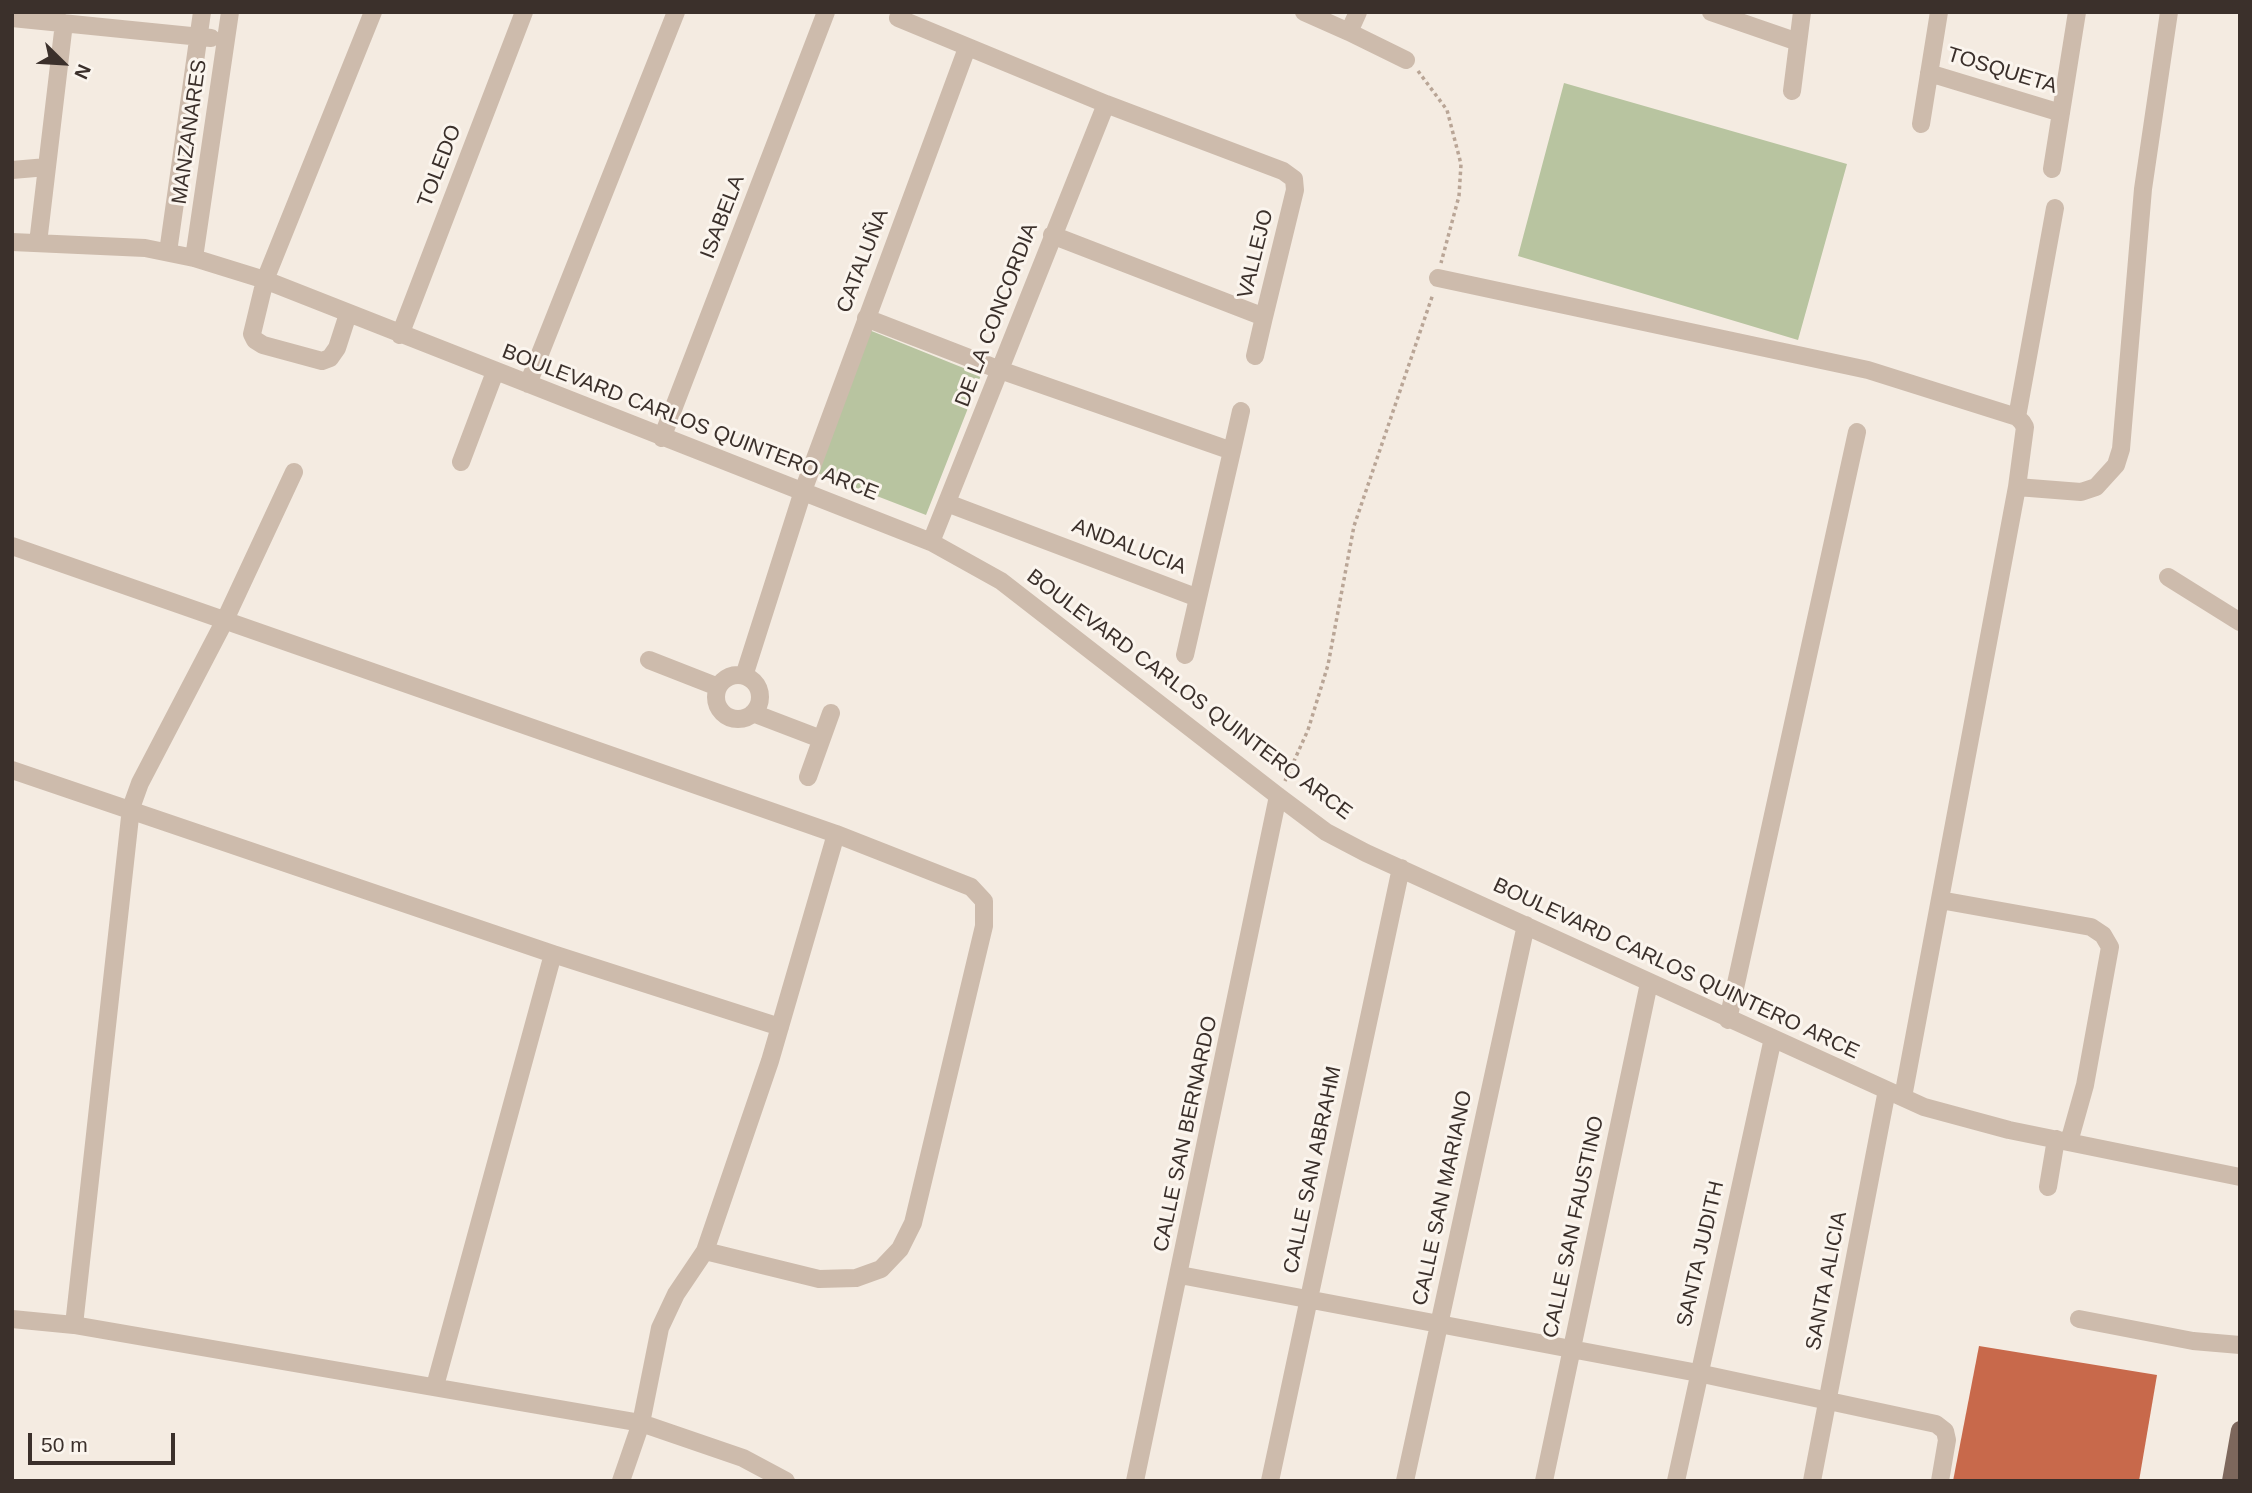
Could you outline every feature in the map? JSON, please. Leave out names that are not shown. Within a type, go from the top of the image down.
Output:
[{"type":"main road","points":[[2231,1481],[2240,1430]]},
{"type":"street","name":"MANZANARES","points":[[169,252],[202,12]]},
{"type":"street","name":"MANZANARES","points":[[194,258],[230,12]]},
{"type":"street","points":[[348,314],[330,358],[322,361],[263,345],[255,340],[252,334],[265,280],[373,12]]},
{"type":"street","name":"TOLEDO","points":[[400,335],[524,12]]},
{"type":"street","points":[[528,384],[676,12]]},
{"type":"street","name":"ISABELA","points":[[662,438],[826,12]]},
{"type":"street","points":[[1304,12],[1406,60]]},
{"type":"street","points":[[1349,32],[1358,12]]},
{"type":"street","points":[[1711,12],[1798,43]]},
{"type":"street","points":[[1792,90],[1802,12]]},
{"type":"street","points":[[1921,124],[1939,12]]},
{"type":"street","points":[[2052,169],[2077,12]]},
{"type":"street","points":[[2017,487],[2081,492],[2096,487],[2116,465],[2121,449],[2143,189],[2169,12]]},
{"type":"street","points":[[12,18],[226,39]]},
{"type":"street","points":[[898,18],[1105,104]]},
{"type":"street","points":[[38,243],[64,23]]},
{"type":"street","name":"CATALUÑA","points":[[744,676],[803,491],[967,48]]},
{"type":"street","name":"TOSQUETA","points":[[1929,73],[2061,113]]},
{"type":"street","name":"DE LA CONCORDIA","points":[[931,542],[1105,104]]},
{"type":"street","name":"VALLEJO","points":[[1052,235],[1264,317],[1295,190],[1294,179],[1283,171],[1105,104]]},
{"type":"street","points":[[12,170],[47,167]]},
{"type":"street","name":"SANTA ALICIA","points":[[1812,1481],[1827,1401],[1940,900],[2017,487],[2025,427],[2017,417],[2055,208]]},
{"type":"street","name":"BOULEVARD CARLOS QUINTERO ARCE","points":[[12,242],[145,248],[194,258],[265,280],[931,542],[1001,581],[1326,832],[1728,1020],[1895,1094],[1961,1119],[2240,1177]]},
{"type":"street","points":[[1438,278],[1868,370],[2017,417]]},
{"type":"street","points":[[1255,356],[1264,317]]},
{"type":"street","points":[[866,318],[1000,370],[1232,451]]},
{"type":"street","points":[[461,463],[495,372]]},
{"type":"street","name":"ANDALUCIA","points":[[947,503],[1198,598],[1241,411]]},
{"type":"street","points":[[1728,1020],[1857,432]]},
{"type":"street","points":[[74,1325],[131,808],[140,783],[224,622],[294,472]]},
{"type":"street","points":[[12,546],[836,834],[971,887],[984,901],[984,926],[913,1223],[900,1249],[881,1269],[856,1278],[819,1279],[705,1251]]},
{"type":"street","points":[[2168,577],[2240,622]]},
{"type":"street","points":[[1185,654],[1198,598]]},
{"type":"street","points":[[649,660],[718,687]]},
{"type":"street","points":[[744,676],[751,679],[760,699],[753,713],[739,719],[725,715],[716,702],[718,687],[729,677],[744,676]]},
{"type":"street","points":[[753,713],[821,739]]},
{"type":"street","points":[[808,777],[831,713]]},
{"type":"street","points":[[12,770],[131,808],[553,954],[780,1027]]},
{"type":"street","name":"CALLE SAN BERNARDO","points":[[1135,1481],[1278,796]]},
{"type":"street","points":[[621,1481],[640,1423],[660,1328],[676,1294],[705,1251],[780,1027],[836,834]]},
{"type":"street","name":"CALLE SAN ABRAHM","points":[[1270,1481],[1401,868]]},
{"type":"street","points":[[1940,900],[2091,927],[2110,947],[2085,1085],[2062,1140],[2048,1187]]},
{"type":"street","name":"CALLE SAN MARIANO","points":[[1405,1481],[1526,925]]},
{"type":"street","points":[[435,1386],[553,954]]},
{"type":"street","name":"CALLE SAN FAUSTINO","points":[[1544,1481],[1649,983]]},
{"type":"street","name":"SANTA JUDITH","points":[[1676,1481],[1773,1038]]},
{"type":"street","points":[[1180,1275],[1698,1373],[1936,1424],[1945,1431],[1947,1440],[1940,1481]]},
{"type":"street","points":[[12,1318],[74,1325],[640,1423],[743,1458],[786,1481]]},
{"type":"street","points":[[2079,1319],[2193,1341],[2240,1345]]},
{"type":"path","points":[[1278,796],[1307,730],[1328,665],[1354,526],[1438,278],[1459,196],[1461,164],[1447,110],[1429,82],[1406,60]]},
{"type":"green space","points":[[1564,83],[1847,164],[1798,340],[1518,256]]},
{"type":"green space","points":[[869,330],[981,375],[926,515],[817,473]]},
{"type":"building","points":[[1979,1346],[2157,1375],[2139,1481],[1953,1481]]}]
